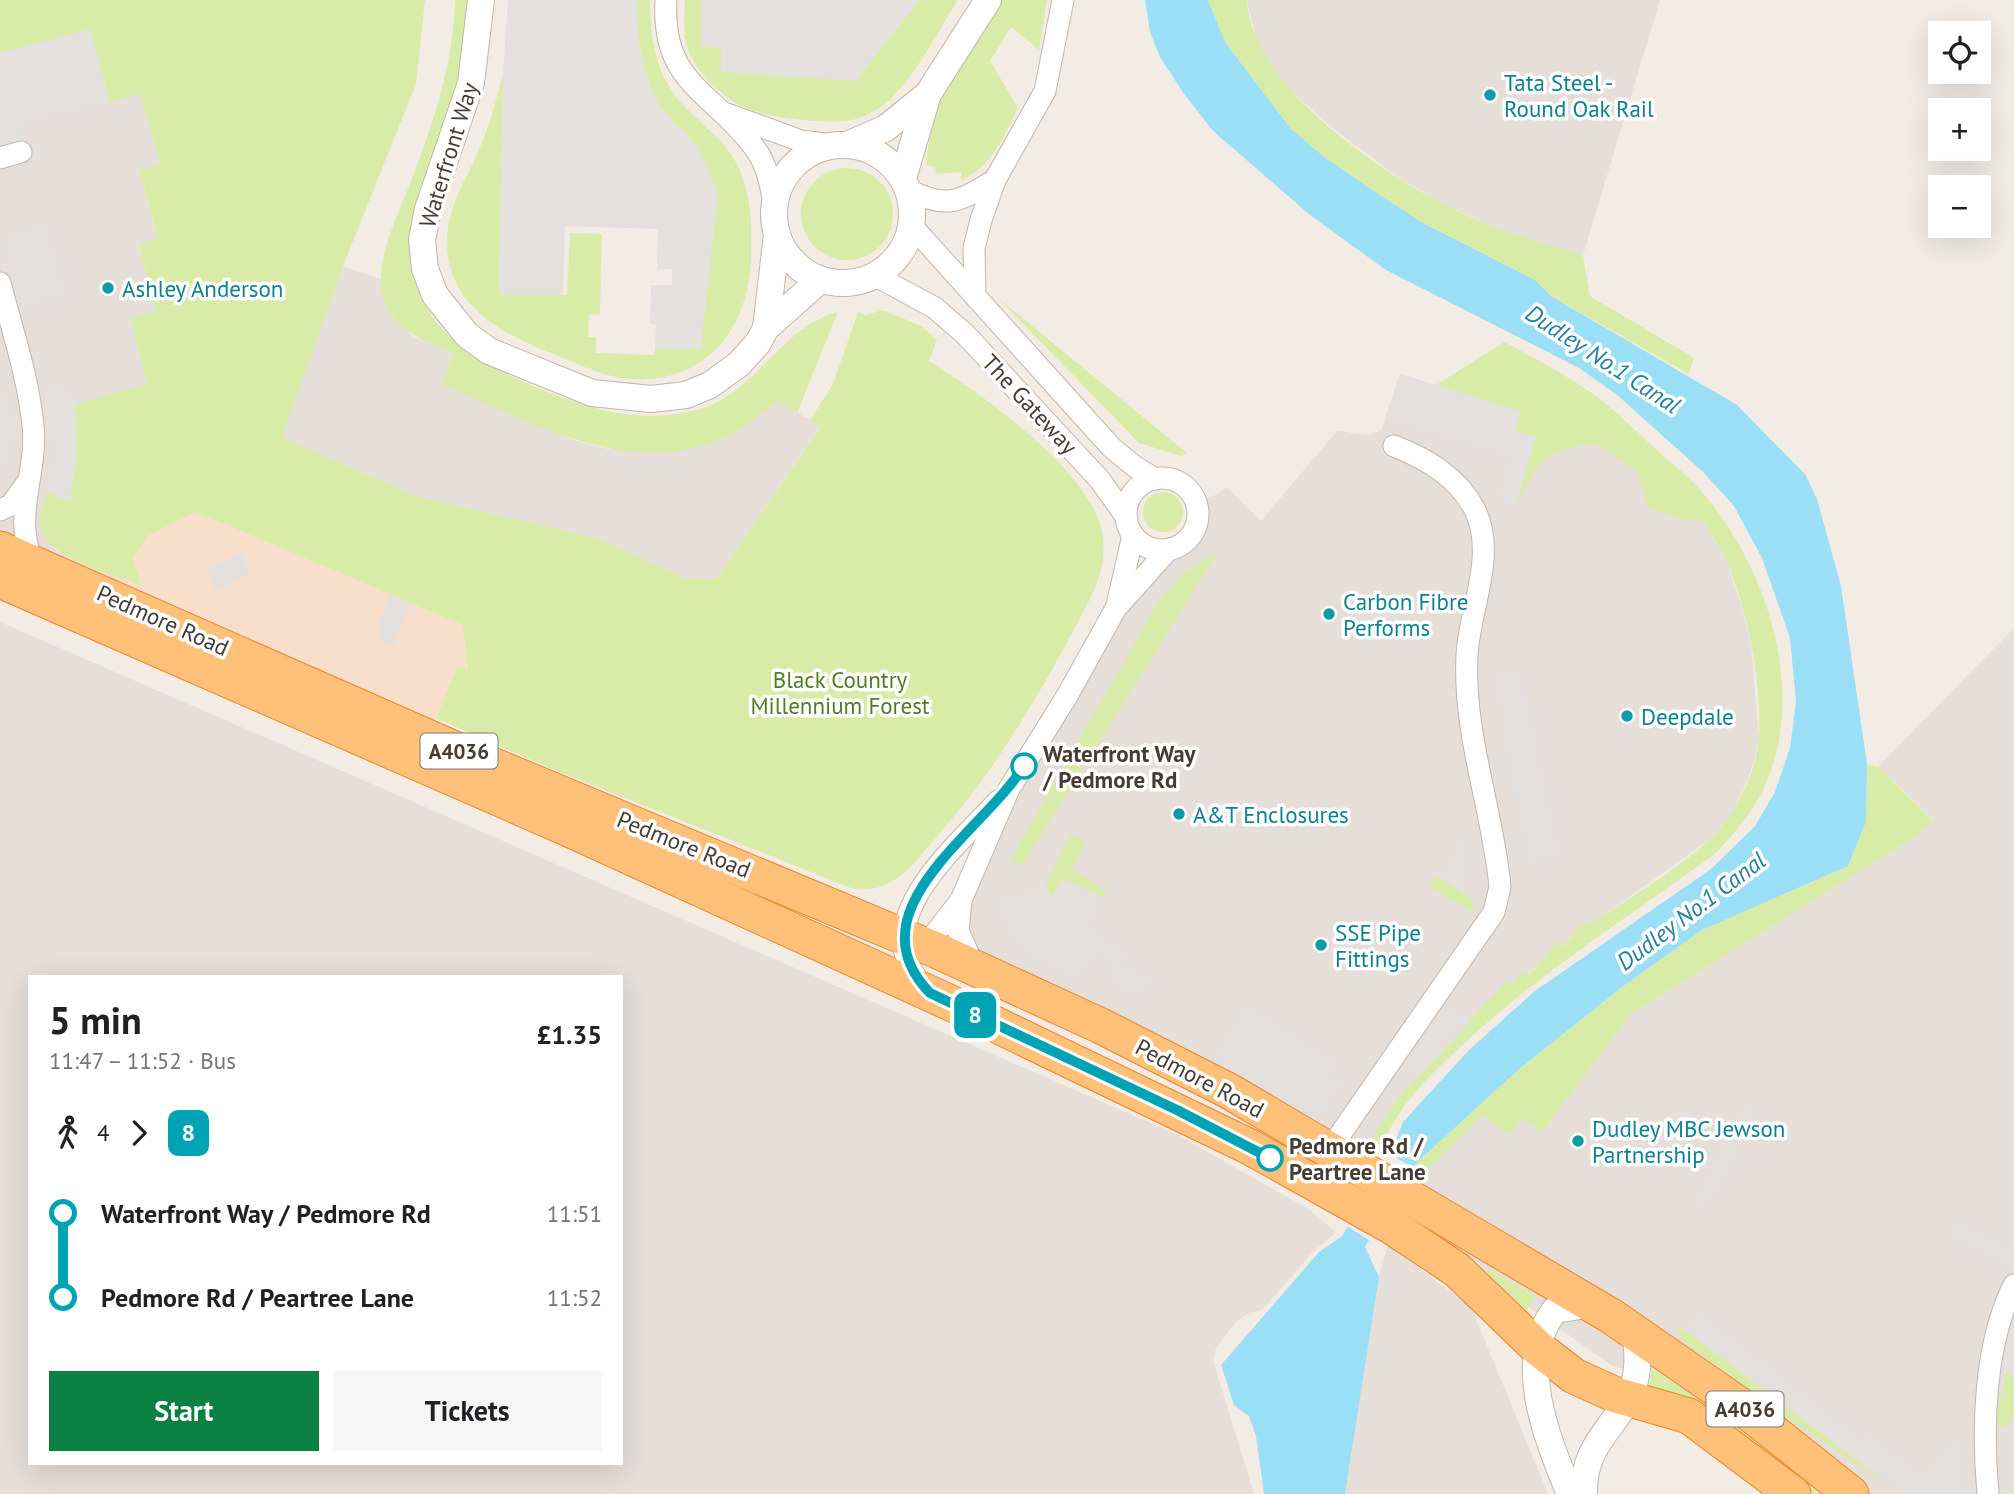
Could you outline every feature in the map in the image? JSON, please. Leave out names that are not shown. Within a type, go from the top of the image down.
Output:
[{"type":"highway","name":"Pedmore Road","points":[[0,549],[468,755],[864,919],[911,947],[975,968],[1229,1091],[1343,1157]]},
{"type":"highway","name":"Pedmore Road","points":[[0,580],[314,715],[930,993],[1177,1110],[1391,1226],[1457,1270],[1539,1349]]},
{"type":"highway","name":"A4036","points":[[1343,1157],[1634,1331],[1738,1404],[1851,1494]]},
{"type":"highway","name":"A4036","points":[[1539,1349],[1594,1387],[1689,1416],[1793,1494]]},
{"type":"street","name":"Waterfront Way","points":[[481,0],[471,83],[428,209],[422,240],[425,269],[435,295],[450,317],[489,351],[592,393],[651,399],[686,395],[710,386],[739,364],[758,343],[766,328],[820,280],[793,262],[777,235]]},
{"type":"street","points":[[666,0],[667,41],[676,64],[754,148],[766,169],[775,209]]},
{"type":"street","name":"Waterfront Way","points":[[766,328],[777,235],[775,209],[784,178],[797,163],[820,149],[840,145],[886,128],[928,94],[988,0]]},
{"type":"street","points":[[975,295],[974,248],[995,180],[1045,91],[1063,0]]},
{"type":"street","name":"Waterfront Way","points":[[876,276],[900,255],[912,226],[906,184],[928,94]]},
{"type":"street","points":[[718,110],[779,135],[840,145],[878,155],[906,184],[928,201],[951,203],[995,180]]},
{"type":"street","points":[[0,158],[21,152]]},
{"type":"street","name":"The Gateway","points":[[912,226],[1111,447],[1155,479]]},
{"type":"street","points":[[820,280],[848,284],[876,276]]},
{"type":"street","name":"The Gateway","points":[[876,276],[935,308],[966,335],[1100,480],[1130,526]]},
{"type":"street","points":[[0,283],[33,425],[34,450],[27,482],[23,525],[33,563]]},
{"type":"street","points":[[1343,1157],[1494,912],[1500,887],[1468,693],[1467,656],[1484,544],[1475,512],[1461,489],[1417,455],[1394,446]]},
{"type":"street","name":"The Gateway","points":[[975,968],[958,931],[961,900],[1009,789],[1067,696],[1116,608],[1170,549],[1183,543],[1192,533],[1197,509],[1185,486],[1166,479],[1155,479],[1145,482],[1131,496],[1130,526],[1116,608]]},
{"type":"street","points":[[0,510],[11,505],[27,482]]},
{"type":"street","points":[[1130,526],[1145,546],[1170,549]]},
{"type":"street","name":"The Gateway","points":[[864,919],[897,911],[1009,789]]},
{"type":"street","name":"The Gateway","points":[[911,947],[906,920],[918,891]]},
{"type":"street","name":"The Gateway","points":[[911,947],[961,900]]},
{"type":"street","points":[[872,967],[911,947],[914,977],[930,993]]},
{"type":"street","points":[[1988,1494],[1984,1429],[2001,1311],[2014,1285]]},
{"type":"street","points":[[1570,1494],[1537,1399],[1539,1349],[1543,1326],[1555,1310],[1592,1304]]},
{"type":"street","points":[[1584,1494],[1583,1475],[1591,1452],[1630,1398],[1639,1365],[1634,1331]]},
{"type":"shaded area","points":[[508,0],[636,0],[640,49],[648,82],[662,110],[699,148],[718,193],[701,349],[655,348],[656,325],[650,324],[651,285],[672,285],[672,269],[657,270],[658,229],[565,226],[563,295],[499,295],[503,74]]},
{"type":"shaded area","points":[[701,0],[919,0],[855,81],[721,72],[721,48],[701,46]]},
{"type":"shaded area","points":[[1247,0],[1660,0],[1583,255],[1516,236],[1444,205],[1398,177],[1326,123],[1279,79],[1258,47]]},
{"type":"shaded area","points":[[90,29],[110,102],[22,126],[28,151],[0,158],[0,53]]},
{"type":"shaded area","points":[[0,53],[141,93],[160,164],[139,171],[158,239],[138,245],[156,311],[130,319],[147,384],[53,548],[68,557],[56,592],[0,568]]},
{"type":"shaded area","points":[[48,222],[68,296],[18,309],[0,234]]},
{"type":"shaded area","points":[[343,266],[380,279],[393,317],[414,337],[454,354],[441,384],[573,440],[608,449],[741,428],[777,401],[820,426],[716,580],[685,578],[600,539],[415,496],[281,437]]},
{"type":"shaded area","points":[[1478,361],[1550,390],[1704,521],[1727,563],[1742,607],[1751,645],[1759,736],[1754,762],[1742,793],[1729,817],[1709,840],[1600,918],[1581,926],[1562,946],[1558,943],[1528,975],[1511,985],[1506,982],[1398,1098],[1345,1183],[1195,1093],[1098,1043],[934,968],[938,951],[973,875],[1116,608],[1192,533],[1197,521],[1195,501],[1216,495],[1226,487],[1261,521],[1337,431],[1369,435],[1381,430],[1400,374],[1436,385]]},
{"type":"shaded area","points":[[1400,374],[1520,411],[1515,430],[1536,437],[1515,506],[1494,499],[1506,458],[1385,421]]},
{"type":"shaded area","points":[[68,376],[75,404],[76,457],[70,502],[44,491],[50,455],[42,383]]},
{"type":"shaded area","points":[[9,386],[18,431],[7,466],[0,463],[0,388]]},
{"type":"shaded area","points":[[196,512],[464,625],[468,671],[457,667],[422,751],[56,592],[68,557],[141,584],[133,558],[148,536]]},
{"type":"shaded area","points":[[241,553],[250,573],[216,591],[206,570]]},
{"type":"shaded area","points":[[390,594],[411,603],[393,646],[380,639],[379,625]]},
{"type":"shaded area","points":[[0,622],[1176,1134],[1308,1209],[1336,1232],[1314,1251],[1262,1310],[1249,1313],[1236,1322],[1216,1348],[1213,1360],[1254,1494],[0,1494]]},
{"type":"shaded area","points":[[2014,628],[2014,1494],[1816,1494],[1660,1381],[1611,1365],[1398,1214],[1423,1174],[1482,1114],[1510,1135],[1523,1118],[1542,1132],[1631,1014],[1917,836],[1933,819],[1878,767]]},
{"type":"shaded area","points":[[1521,665],[1563,856],[1527,866],[1499,728],[1494,679],[1495,669]]},
{"type":"shaded area","points":[[1468,824],[1472,899],[1436,875]]},
{"type":"shaded area","points":[[1062,879],[1104,897],[1092,927],[1129,954],[1125,966],[1154,978],[1149,996],[1113,990],[1109,965],[1098,955],[1075,983],[1034,958],[1011,938],[1000,918],[995,895],[1045,885],[1051,898]]},
{"type":"shaded area","points":[[1245,1003],[1340,1062],[1332,1075],[1346,1085],[1321,1119],[1208,1060]]},
{"type":"shaded area","points":[[1450,1005],[1470,1022],[1414,1082],[1400,1066]]},
{"type":"shaded area","points":[[1742,1102],[1759,1111],[1708,1211],[1691,1202]]},
{"type":"shaded area","points":[[1679,1103],[1698,1117],[1665,1162],[1646,1147]]},
{"type":"shaded area","points":[[1955,1219],[2014,1249],[2014,1271],[1947,1235]]},
{"type":"shaded area","points":[[1388,1245],[1471,1307],[1548,1494],[1345,1494],[1379,1277]]},
{"type":"shaded area","points":[[2014,1285],[2014,1377],[1992,1362]]},
{"type":"shaded area","points":[[1698,1310],[1861,1436],[1867,1430],[1923,1472],[1952,1435],[1966,1433],[1965,1487],[1962,1494],[1900,1493],[1684,1329]]},
{"type":"green space","name":"Black Country Millennium Forest","points":[[0,0],[425,0],[416,84],[343,266],[282,437],[415,496],[600,539],[685,578],[716,580],[820,427],[810,420],[833,384],[858,312],[866,315],[883,310],[921,326],[937,340],[929,361],[1027,432],[1073,478],[1090,501],[1100,524],[1103,553],[1101,571],[1089,600],[1020,724],[970,796],[911,866],[896,879],[880,887],[863,890],[851,888],[547,767],[436,718],[457,667],[468,671],[463,625],[196,512],[148,536],[133,558],[141,585],[98,570],[53,547],[44,537],[40,517],[47,492],[69,501],[76,457],[75,404],[147,384],[130,318],[156,311],[138,244],[158,238],[139,170],[160,164],[141,94],[110,102],[90,30],[0,53]]},
{"type":"green space","points":[[455,0],[469,0],[467,26],[459,77],[414,269],[421,296],[444,331],[476,357],[533,386],[594,408],[654,416],[697,410],[718,402],[736,390],[800,331],[817,320],[838,312],[797,413],[777,401],[742,428],[705,445],[667,452],[628,451],[589,444],[551,431],[441,384],[454,354],[415,336],[394,318],[382,294],[381,278],[388,241],[435,115],[451,47]]},
{"type":"green space","points":[[636,0],[650,0],[654,47],[661,70],[672,91],[724,145],[738,166],[749,200],[751,224],[748,285],[731,330],[717,348],[700,363],[679,373],[655,379],[619,378],[601,373],[501,329],[469,302],[458,286],[450,266],[447,244],[453,207],[483,141],[503,74],[499,295],[567,295],[570,233],[602,234],[600,314],[589,315],[588,337],[596,337],[596,353],[654,355],[655,348],[701,349],[699,148],[669,118],[654,95],[641,56]]},
{"type":"green space","points":[[685,0],[701,0],[701,46],[721,48],[855,81],[919,0],[958,0],[909,78],[897,92],[863,117],[829,122],[759,113],[737,104],[718,90],[701,72],[689,53],[684,32]]},
{"type":"green space","points":[[1000,0],[1047,0],[1039,50],[1011,27],[990,61],[1018,108],[1002,140],[981,167],[961,180],[961,172],[936,174],[935,166],[926,166],[929,140],[942,97],[961,59]]},
{"type":"green space","points":[[1208,0],[1247,0],[1254,31],[1270,62],[1293,92],[1321,120],[1384,168],[1443,204],[1477,220],[1583,255],[1590,296],[1694,358],[1689,374],[1551,296],[1535,280],[1425,224],[1323,156],[1291,129],[1225,42]]},
{"type":"green space","points":[[847,168],[865,171],[880,181],[890,196],[893,214],[890,232],[880,247],[865,257],[847,260],[829,257],[814,247],[804,232],[801,214],[804,196],[814,181],[829,171]]},
{"type":"green space","points":[[998,298],[1187,453],[1181,456],[1139,443]]},
{"type":"green space","points":[[1504,342],[1565,376],[1608,405],[1692,481],[1726,524],[1747,559],[1764,598],[1782,679],[1782,720],[1774,760],[1759,798],[1739,827],[1716,853],[1557,967],[1495,1016],[1416,1091],[1396,1119],[1381,1150],[1370,1141],[1398,1098],[1506,981],[1511,985],[1524,971],[1529,975],[1558,942],[1563,946],[1581,926],[1600,918],[1656,881],[1719,830],[1743,792],[1757,750],[1758,694],[1747,625],[1735,582],[1704,521],[1679,518],[1648,507],[1637,471],[1596,443],[1563,450],[1544,460],[1531,477],[1516,506],[1536,437],[1515,430],[1520,412],[1436,385]]},
{"type":"green space","points":[[1163,492],[1171,493],[1177,498],[1182,504],[1182,520],[1177,526],[1171,531],[1163,532],[1155,531],[1149,526],[1144,520],[1143,512],[1144,504],[1149,498],[1155,493]]},
{"type":"green space","points":[[1218,552],[1022,866],[1010,860],[1157,604],[1182,574]]},
{"type":"green space","points":[[1867,764],[1878,767],[1933,820],[1917,836],[1631,1014],[1542,1132],[1523,1118],[1510,1135],[1482,1115],[1423,1174],[1412,1167],[1518,1070],[1622,987],[1702,930],[1848,866],[1866,822]]},
{"type":"green space","points":[[1071,834],[1086,843],[1071,869],[1106,891],[1104,897],[1062,879],[1051,898],[1045,885]]},
{"type":"green space","points":[[1436,875],[1472,899],[1474,913],[1429,886]]},
{"type":"green space","points":[[1489,1269],[1535,1296],[1524,1315],[1484,1276]]},
{"type":"green space","points":[[1680,1327],[1810,1422],[1900,1493],[1795,1423],[1686,1344],[1677,1331]]},
{"type":"green space","points":[[1654,1367],[1674,1375],[1831,1494],[1806,1494],[1647,1389]]},
{"type":"green space","points":[[2006,1372],[2014,1377],[2014,1416],[2005,1428],[1996,1422]]},
{"type":"water","name":"Dudley No.1 Canal","points":[[1145,0],[1208,0],[1225,42],[1291,129],[1323,156],[1425,224],[1535,280],[1551,296],[1737,405],[1805,474],[1817,499],[1841,586],[1867,764],[1866,822],[1848,866],[1702,930],[1622,987],[1518,1070],[1412,1167],[1365,1247],[1379,1277],[1345,1494],[1264,1494],[1256,1436],[1249,1416],[1234,1405],[1221,1365],[1319,1252],[1342,1236],[1391,1152],[1403,1122],[1469,1050],[1535,991],[1711,869],[1755,826],[1775,792],[1790,748],[1796,702],[1790,638],[1762,558],[1734,506],[1703,472],[1616,394],[1579,368],[1386,270],[1310,215],[1213,131],[1184,94],[1160,57],[1150,32]]},
{"type":"pier","points":[[1387,1152],[1415,1169],[1372,1242],[1345,1225]]},
{"type":"bus line","name":"8","points":[[1024,766],[1009,789],[918,891],[906,920],[903,937],[903,950],[914,977],[930,993],[1177,1110],[1270,1158]]},
{"type":"place","name":"Tata Steel - Round Oak Rail","points":[[1490,95]]},
{"type":"place","name":"Ashley Anderson","points":[[108,288]]},
{"type":"place","name":"Carbon Fibre Performs","points":[[1329,614]]},
{"type":"place","name":"Deepdale","points":[[1627,716]]},
{"type":"place","name":"Waterfront Way / Pedmore Rd","points":[[1024,766]]},
{"type":"place","name":"A&T Enclosures","points":[[1179,814]]},
{"type":"place","name":"SSE Pipe Fittings","points":[[1321,945]]},
{"type":"place","name":"Dudley MBC Jewson Partnership","points":[[1578,1141]]},
{"type":"place","name":"Pedmore Rd / Peartree Lane","points":[[1270,1158]]}]
